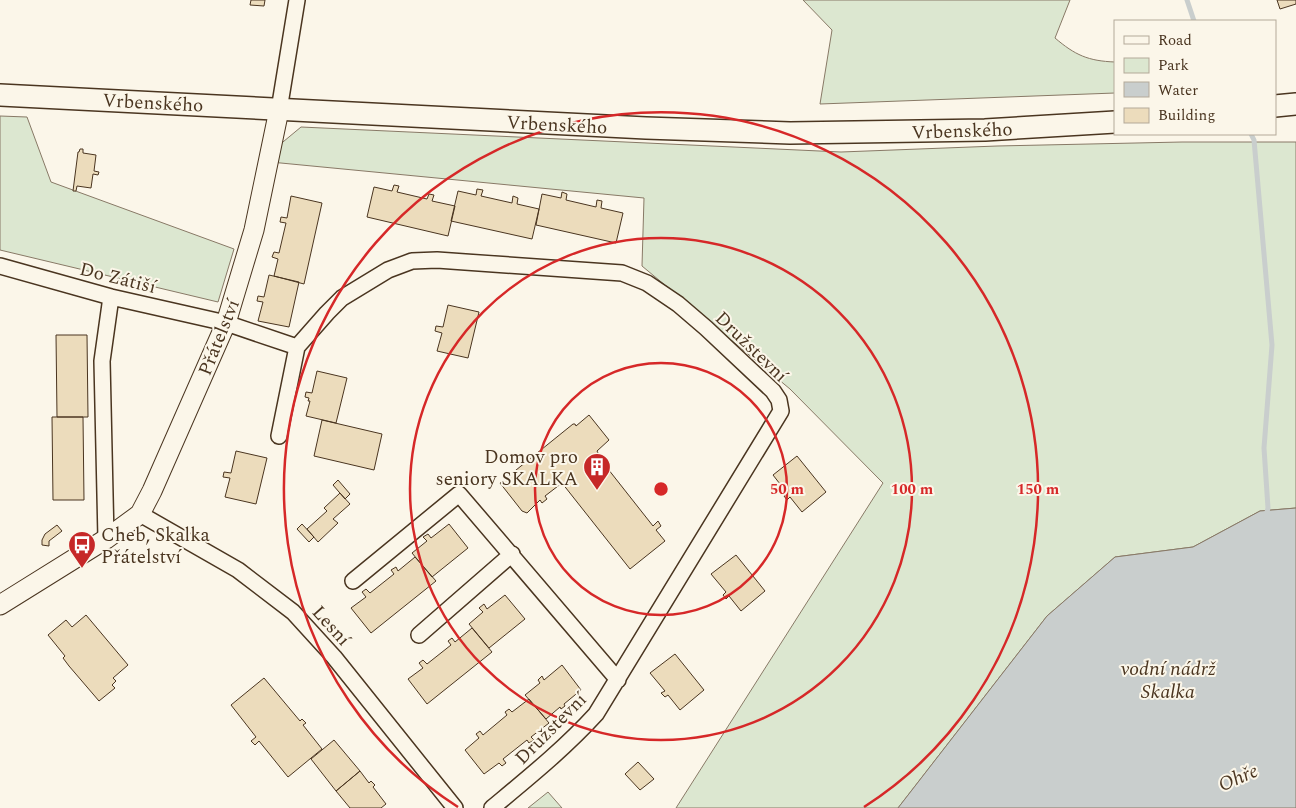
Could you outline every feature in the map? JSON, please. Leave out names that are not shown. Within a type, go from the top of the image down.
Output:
[{"type":"main road","name":"Vrbenského","points":[[0,95],[646,128],[790,133],[985,130],[1114,122]]},
{"type":"main road","points":[[1276,106],[1296,104]]},
{"type":"street","points":[[279,110],[297,0]]},
{"type":"street","name":"Přátelství","points":[[0,605],[106,539],[140,514],[226,323],[254,230],[279,110]]},
{"type":"street","name":"Družstevní","points":[[279,436],[298,347],[342,298],[388,270],[412,261],[438,260],[622,273],[647,282],[678,304],[706,328],[779,400],[781,411],[596,714],[540,768],[492,808]]},
{"type":"street","name":"Do Zátiší","points":[[0,266],[111,297],[226,323]]},
{"type":"street","points":[[106,539],[102,361],[111,297]]},
{"type":"street","points":[[226,323],[298,347]]},
{"type":"street","points":[[353,581],[459,494],[618,680]]},
{"type":"street","name":"Lesní","points":[[140,514],[238,570],[293,612],[334,657],[455,808]]},
{"type":"street","points":[[420,635],[512,554]]},
{"type":"green space","points":[[803,0],[1070,0],[1055,38],[1082,56],[1114,62],[1114,93],[820,104],[832,30]]},
{"type":"green space","points":[[0,116],[27,117],[51,182],[234,249],[218,302],[0,250]]},
{"type":"green space","points":[[301,127],[841,152],[997,146],[1182,142],[1296,142],[1296,508],[1260,511],[1193,547],[1115,557],[1047,616],[898,808],[676,808],[883,483],[790,389],[642,266],[644,198],[260,161]]},
{"type":"green space","points":[[548,792],[562,808],[528,808]]},
{"type":"water","name":"vodní nádrž Skalka","points":[[1296,508],[1296,808],[898,808],[1047,616],[1115,557],[1193,547],[1260,511]]},
{"type":"building","points":[[251,0],[265,0],[264,6],[250,5]]},
{"type":"building","points":[[1277,0],[1296,0],[1296,4],[1280,9]]},
{"type":"building","points":[[80,149],[83,149],[83,153],[96,155],[94,171],[99,172],[98,175],[93,174],[91,188],[77,186],[76,191],[73,191],[78,152]]},
{"type":"building","points":[[394,185],[399,186],[397,192],[427,199],[429,194],[434,195],[432,201],[455,206],[448,236],[367,217],[374,187],[392,191]]},
{"type":"building","points":[[477,189],[483,190],[481,196],[512,203],[513,196],[518,198],[517,204],[539,209],[532,239],[451,221],[458,191],[476,195]]},
{"type":"building","points":[[562,192],[567,194],[566,200],[596,207],[597,200],[602,201],[601,208],[623,213],[616,243],[536,225],[542,194],[561,198]]},
{"type":"building","points":[[291,196],[322,203],[304,284],[274,276],[278,259],[272,257],[274,252],[279,253],[286,223],[280,222],[281,217],[287,218]]},
{"type":"building","points":[[269,275],[299,282],[289,327],[258,321],[263,302],[257,301],[258,296],[264,297]]},
{"type":"building","points":[[448,305],[479,312],[468,358],[437,351],[442,333],[435,331],[436,326],[443,327]]},
{"type":"building","points":[[56,335],[87,335],[88,417],[57,417]]},
{"type":"building","points":[[317,371],[347,378],[336,423],[306,416],[310,401],[308,401],[309,398],[305,397],[306,392],[312,393]]},
{"type":"building","name":"Domov pro seniory SKALKA","points":[[589,415],[609,440],[597,451],[597,455],[653,526],[658,521],[661,526],[656,530],[665,541],[630,569],[562,483],[545,496],[547,499],[542,503],[540,500],[527,513],[522,511],[500,483],[573,424],[576,426]]},
{"type":"building","points":[[52,417],[83,417],[84,500],[53,500]]},
{"type":"building","points":[[322,420],[382,434],[374,470],[314,456]]},
{"type":"building","points":[[236,451],[267,458],[256,504],[225,497],[230,478],[223,477],[224,472],[231,473]]},
{"type":"building","points":[[797,456],[826,492],[802,512],[790,497],[787,500],[784,496],[787,493],[773,475]]},
{"type":"building","points":[[338,480],[350,494],[345,499],[333,485]]},
{"type":"building","points":[[340,493],[350,504],[333,519],[338,523],[318,542],[307,529],[327,511],[324,508]]},
{"type":"building","points":[[302,524],[314,537],[309,542],[297,529]]},
{"type":"building","points":[[449,524],[468,548],[432,577],[412,553],[427,541],[423,537],[428,534],[431,538]]},
{"type":"building","points":[[57,525],[62,531],[49,541],[49,546],[42,545],[45,534]]},
{"type":"building","points":[[736,555],[765,591],[741,611],[729,596],[726,599],[723,595],[726,592],[711,574]]},
{"type":"building","points":[[415,557],[436,581],[371,633],[351,608],[366,597],[362,592],[366,589],[370,593],[394,574],[391,570],[396,567],[398,571]]},
{"type":"building","points":[[505,595],[525,619],[489,648],[469,624],[483,612],[479,608],[484,604],[487,609]]},
{"type":"building","points":[[86,615],[128,665],[113,678],[116,681],[112,685],[115,688],[99,701],[69,666],[63,658],[65,656],[48,635],[66,620],[72,627]]},
{"type":"building","points":[[472,628],[492,652],[427,704],[408,679],[423,668],[419,663],[423,660],[427,664],[451,645],[448,641],[452,638],[455,642]]},
{"type":"building","points":[[675,654],[704,690],[680,710],[668,695],[665,697],[661,693],[665,691],[650,673]]},
{"type":"building","points":[[562,665],[581,690],[564,704],[565,706],[561,709],[560,707],[546,719],[525,695],[540,683],[538,680],[542,676],[544,680]]},
{"type":"building","points":[[264,678],[300,721],[302,719],[306,723],[303,725],[322,749],[288,777],[259,741],[255,745],[251,741],[256,737],[231,705]]},
{"type":"building","points":[[529,699],[549,723],[531,737],[534,740],[529,743],[527,740],[503,759],[506,763],[502,766],[499,763],[484,774],[465,750],[479,738],[476,734],[480,731],[483,735],[507,715],[505,712],[509,709],[512,712]]},
{"type":"building","points":[[334,740],[360,771],[336,791],[311,759]]},
{"type":"building","points":[[638,762],[654,779],[640,790],[625,774]]},
{"type":"building","points":[[360,771],[369,783],[371,781],[375,785],[373,787],[386,804],[381,808],[350,808],[336,791]]},
{"type":"waterway","points":[[1187,0],[1194,20]]},
{"type":"waterway","points":[[1252,135],[1254,140],[1272,345],[1264,448],[1268,508],[1266,516]]},
{"type":"place","name":"Domov pro seniory SKALKA","points":[[597,491]]},
{"type":"place","name":"Cheb, Skalka Přátelství","points":[[82,569]]},
{"type":"water label","name":"Ohře","points":[[1238,777]]}]
